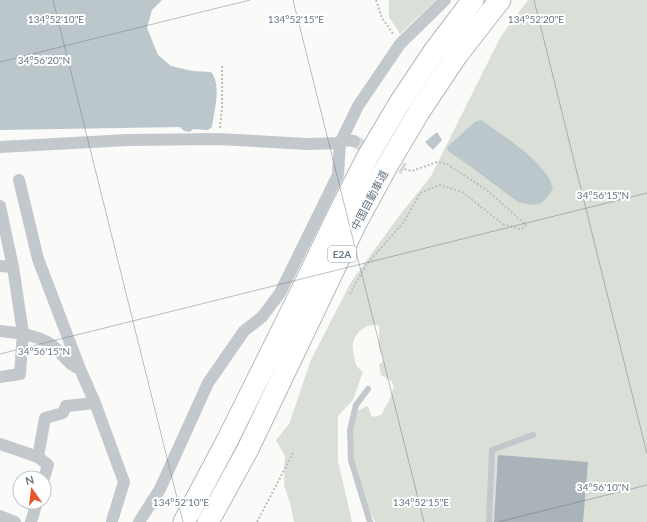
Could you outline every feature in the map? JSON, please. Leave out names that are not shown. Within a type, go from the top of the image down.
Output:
[{"type":"highway","name":"中国自動車道","points":[[184,522],[231,432],[367,158],[399,104],[435,50],[473,0]]},
{"type":"highway","name":"中国自動車道","points":[[208,522],[248,449],[356,223],[387,166],[419,112],[457,55],[500,0]]},
{"type":"street","points":[[139,522],[160,489],[208,383],[244,331],[262,317],[280,293],[338,175],[340,143],[358,106],[400,44],[445,0]]},
{"type":"street","points":[[0,147],[127,140],[218,139],[308,144],[340,143],[346,140],[354,141]]},
{"type":"street","points":[[19,180],[38,259],[80,369],[95,403],[124,482],[112,522]]},
{"type":"street","points":[[0,206],[13,266],[23,333],[20,374],[0,378]]},
{"type":"street","points":[[0,266],[13,266]]},
{"type":"street","points":[[0,331],[23,333],[49,343],[74,367],[80,369]]},
{"type":"street","points":[[38,457],[45,418],[63,413],[66,406],[95,403]]},
{"type":"street","points":[[0,444],[38,457],[48,465],[46,470]]},
{"type":"street","points":[[31,522],[35,510]]},
{"type":"street","points":[[0,516],[15,522]]},
{"type":"lane","points":[[368,388],[356,405],[350,430],[351,460],[370,522]]},
{"type":"lane","points":[[489,522],[492,450],[533,435]]},
{"type":"path","points":[[376,0],[382,18],[400,44]]},
{"type":"path","points":[[218,139],[222,108],[222,64]]},
{"type":"path","points":[[350,294],[366,265],[404,222],[420,193],[440,185],[462,192],[503,224],[519,229],[524,228],[526,225],[488,191],[447,164],[437,162],[412,171],[404,169]]},
{"type":"path","points":[[257,522],[294,451]]},
{"type":"shaded area","points":[[0,0],[162,0],[152,10],[147,28],[158,55],[171,66],[192,71],[211,72],[217,91],[212,127],[208,130],[193,129],[190,132],[184,131],[180,127],[0,130]]},
{"type":"shaded area","points":[[389,0],[436,0],[400,34],[389,17]]},
{"type":"shaded area","points":[[528,0],[647,0],[647,522],[375,522],[359,487],[349,446],[352,413],[368,406],[372,417],[381,415],[389,401],[394,386],[391,381],[381,375],[379,365],[384,360],[379,348],[379,326],[371,325],[359,331],[354,339],[353,347],[356,363],[363,372],[353,400],[338,416],[338,461],[352,522],[294,522],[284,485],[285,456],[276,440],[289,424],[311,360],[351,282],[399,216],[431,176],[501,36]]},
{"type":"shaded area","points":[[481,120],[518,146],[542,169],[550,180],[553,189],[546,199],[535,205],[518,202],[448,151],[447,147],[475,122]]},
{"type":"shaded area","points":[[437,132],[442,140],[433,150],[425,142]]},
{"type":"building","points":[[498,455],[588,462],[583,522],[494,522]]},
{"type":"tunnel","points":[[354,141],[404,169]]}]
